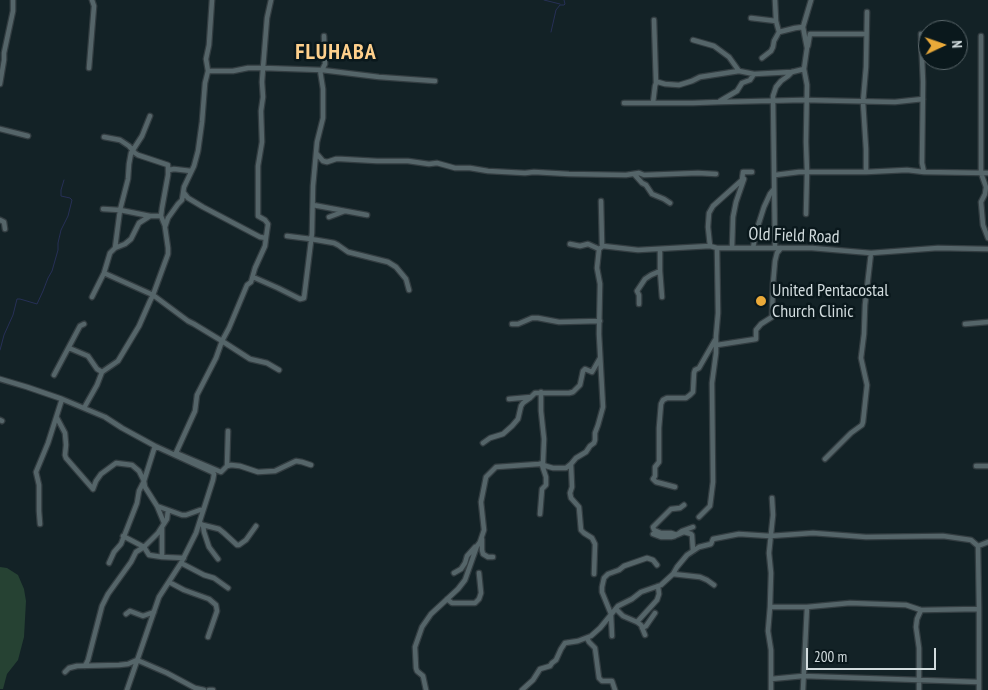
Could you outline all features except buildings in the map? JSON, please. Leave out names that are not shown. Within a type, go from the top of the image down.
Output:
[{"type":"street","points":[[0,84],[13,11],[13,0]]},
{"type":"street","points":[[89,68],[94,6],[92,0]]},
{"type":"street","points":[[165,227],[168,218],[182,200],[184,187],[198,150],[208,71],[206,59],[209,45],[212,0]]},
{"type":"street","points":[[176,454],[195,411],[197,395],[216,358],[247,285],[251,282],[265,246],[268,224],[258,216],[258,166],[262,142],[261,111],[264,47],[271,0]]},
{"type":"street","points":[[762,58],[771,51],[779,32],[776,22],[775,0]]},
{"type":"street","points":[[807,48],[804,27],[811,0]]},
{"type":"street","points":[[866,172],[863,102],[867,12]]},
{"type":"street","points":[[751,18],[776,22]]},
{"type":"street","points":[[654,20],[656,84],[654,103]]},
{"type":"street","points":[[779,32],[804,27]]},
{"type":"street","points":[[806,214],[807,84],[804,69],[810,34],[866,34]]},
{"type":"street","points":[[253,277],[302,300],[304,298],[312,233],[313,186],[317,142],[323,118],[321,70],[325,64],[324,36]]},
{"type":"street","points":[[981,36],[981,173],[986,187],[981,202],[983,225],[988,238]]},
{"type":"street","points":[[693,40],[714,46],[729,57],[739,71]]},
{"type":"street","points":[[208,71],[233,71],[248,68],[321,70],[435,81]]},
{"type":"street","points":[[656,84],[658,82],[679,84],[700,77],[739,71],[754,74],[792,72],[804,69]]},
{"type":"street","points":[[923,70],[922,163],[924,172]]},
{"type":"street","points":[[717,345],[756,339],[756,330],[761,324],[772,317],[775,261],[778,248],[774,189],[773,101],[776,87],[792,72]]},
{"type":"street","points":[[720,102],[737,91],[754,74]]},
{"type":"street","points":[[624,103],[807,100],[895,102],[923,99]]},
{"type":"street","points":[[115,248],[129,164],[133,149],[142,136],[150,116]]},
{"type":"street","points":[[0,129],[28,136]]},
{"type":"street","points":[[84,408],[102,372],[118,361],[142,321],[168,254],[165,227],[161,216],[169,170],[168,165],[138,154],[125,143],[104,137]]},
{"type":"street","points":[[316,154],[323,161],[327,162],[336,159],[408,161],[429,164],[437,163],[455,168],[525,173],[626,176],[639,173],[644,175],[716,174]]},
{"type":"street","points":[[169,170],[191,171]]},
{"type":"street","points":[[775,175],[807,172],[907,170],[988,173]]},
{"type":"street","points":[[743,172],[752,172]]},
{"type":"street","points":[[710,246],[709,213],[713,206],[742,180],[743,172]]},
{"type":"street","points":[[732,248],[733,217],[736,202],[744,181],[743,172]]},
{"type":"street","points":[[634,174],[646,185],[652,194],[664,198],[670,203]]},
{"type":"street","points":[[753,248],[764,207],[774,189]]},
{"type":"street","points":[[184,193],[188,198],[203,207],[260,237],[266,238]]},
{"type":"street","points":[[426,690],[423,676],[416,668],[415,648],[422,627],[431,614],[465,580],[484,530],[481,502],[486,477],[496,467],[542,464],[559,469],[566,468],[594,444],[602,407],[599,334],[600,284],[597,268],[602,244],[601,201]]},
{"type":"street","points":[[313,204],[367,215]]},
{"type":"street","points":[[103,209],[161,216]]},
{"type":"street","points":[[329,218],[346,211]]},
{"type":"street","points":[[92,297],[104,273],[110,253],[131,239],[139,223],[150,216]]},
{"type":"street","points":[[0,220],[4,222],[4,229]]},
{"type":"street","points":[[287,236],[338,245],[348,252],[388,262],[396,267],[406,279],[409,290]]},
{"type":"street","name":"Old Field Road","points":[[570,244],[580,246],[588,244],[601,248],[638,250],[710,246],[717,248],[824,248],[872,253],[938,248],[988,249]]},
{"type":"street","points":[[675,487],[660,484],[653,479],[659,462],[661,404],[667,398],[686,398],[693,392],[695,370],[699,368],[714,343],[718,313],[717,248]]},
{"type":"street","points":[[660,249],[662,297]]},
{"type":"street","points":[[825,459],[851,433],[862,426],[863,422],[867,385],[862,358],[865,305],[872,253]]},
{"type":"street","points":[[639,304],[637,291],[645,279],[660,271]]},
{"type":"street","points":[[104,273],[153,295],[188,322],[250,359],[267,363],[278,370]]},
{"type":"street","points":[[512,324],[518,324],[532,318],[559,322],[600,321]]},
{"type":"street","points":[[965,324],[988,322]]},
{"type":"street","points":[[54,375],[80,326],[84,324]]},
{"type":"street","points":[[699,517],[710,506],[713,482],[712,382],[717,345],[716,336]]},
{"type":"street","points":[[69,348],[88,356],[97,369],[102,372]]},
{"type":"street","points":[[483,443],[490,438],[503,434],[512,426],[518,419],[523,403],[535,392],[574,392],[580,385],[585,369],[594,371],[596,363],[600,358]]},
{"type":"street","points":[[0,379],[84,408],[105,417],[155,446],[221,472],[227,466],[236,465],[258,472],[275,471],[296,461],[311,465]]},
{"type":"street","points":[[540,514],[542,488],[546,484],[542,464],[544,439],[541,392]]},
{"type":"street","points":[[509,399],[531,397]]},
{"type":"street","points":[[40,524],[38,512],[39,485],[36,472],[57,418],[62,399]]},
{"type":"street","points":[[57,418],[65,433],[66,458],[93,490],[101,474],[116,463],[132,465],[139,471],[144,480],[145,487],[157,506],[163,525],[162,557]]},
{"type":"street","points":[[227,466],[228,431]]},
{"type":"street","points":[[109,563],[114,552],[119,547],[137,503],[139,491],[155,446]]},
{"type":"street","points":[[127,690],[159,597],[184,558],[201,524],[203,510],[213,480],[214,474],[212,472],[176,454]]},
{"type":"street","points":[[571,464],[571,498],[578,507],[581,530],[592,538],[595,544],[594,574]]},
{"type":"street","points":[[976,466],[988,466]]},
{"type":"street","points":[[771,690],[771,650],[768,631],[771,574],[769,553],[773,515],[772,498]]},
{"type":"street","points":[[157,506],[182,515],[203,510]]},
{"type":"street","points":[[684,506],[671,509],[653,527],[654,530],[661,534],[689,533],[692,535],[693,551]]},
{"type":"street","points":[[85,666],[104,601],[136,552],[144,548],[158,534],[167,519],[168,510]]},
{"type":"street","points":[[201,524],[219,529],[237,545],[242,544],[256,526]]},
{"type":"street","points":[[201,524],[210,547],[218,559]]},
{"type":"street","points":[[653,534],[664,538],[671,537],[693,527]]},
{"type":"street","points":[[522,690],[533,680],[540,669],[550,666],[556,660],[565,643],[591,636],[618,606],[641,592],[666,581],[687,555],[711,544],[713,539],[739,534],[770,536],[813,532],[866,536],[943,536],[971,540],[978,546],[979,690]]},
{"type":"street","points":[[123,536],[144,548],[149,555],[184,558]]},
{"type":"street","points":[[482,537],[483,554],[493,557]]},
{"type":"street","points":[[978,546],[988,542]]},
{"type":"street","points":[[454,573],[461,569],[467,556],[477,546]]},
{"type":"street","points":[[612,636],[611,614],[602,592],[604,578],[624,566],[647,558],[653,560],[658,565]]},
{"type":"street","points":[[181,563],[214,578],[228,588]]},
{"type":"street","points":[[447,599],[452,603],[475,603],[481,593],[479,572]]},
{"type":"street","points":[[673,574],[700,577],[714,585]]},
{"type":"street","points":[[169,582],[209,599],[216,604],[217,611],[208,637]]},
{"type":"street","points":[[637,622],[657,600],[659,594],[658,586]]},
{"type":"street","points":[[770,607],[850,604],[906,605],[921,610],[979,609]]},
{"type":"street","points":[[803,690],[807,607]]},
{"type":"street","points":[[616,609],[623,616],[641,625],[645,636]]},
{"type":"street","points":[[919,690],[919,648],[916,627],[921,610]]},
{"type":"street","points":[[126,614],[130,611],[143,616],[154,612]]},
{"type":"street","points":[[642,628],[646,626],[655,614]]},
{"type":"street","points":[[587,638],[595,648],[599,678],[602,681],[612,681],[615,690]]},
{"type":"street","points":[[65,672],[69,668],[77,666],[119,665],[137,660],[195,688],[204,690]]},
{"type":"street","points":[[771,679],[803,676],[978,682]]},
{"type":"green space","points":[[0,567],[7,568],[18,575],[24,589],[26,601],[24,637],[18,660],[7,674],[3,689],[0,689]]},
{"type":"waterway","points":[[544,0],[560,4]]},
{"type":"waterway","points":[[551,32],[556,10],[560,5],[565,4],[564,0]]},
{"type":"waterway","points":[[0,350],[17,299],[37,304],[52,271],[61,230],[68,216],[72,200],[61,196],[64,180]]},
{"type":"place","name":"United Pentacostal Church Clinic","points":[[761,301]]},
{"type":"district","name":"FLUHABA","points":[[336,53]]}]
